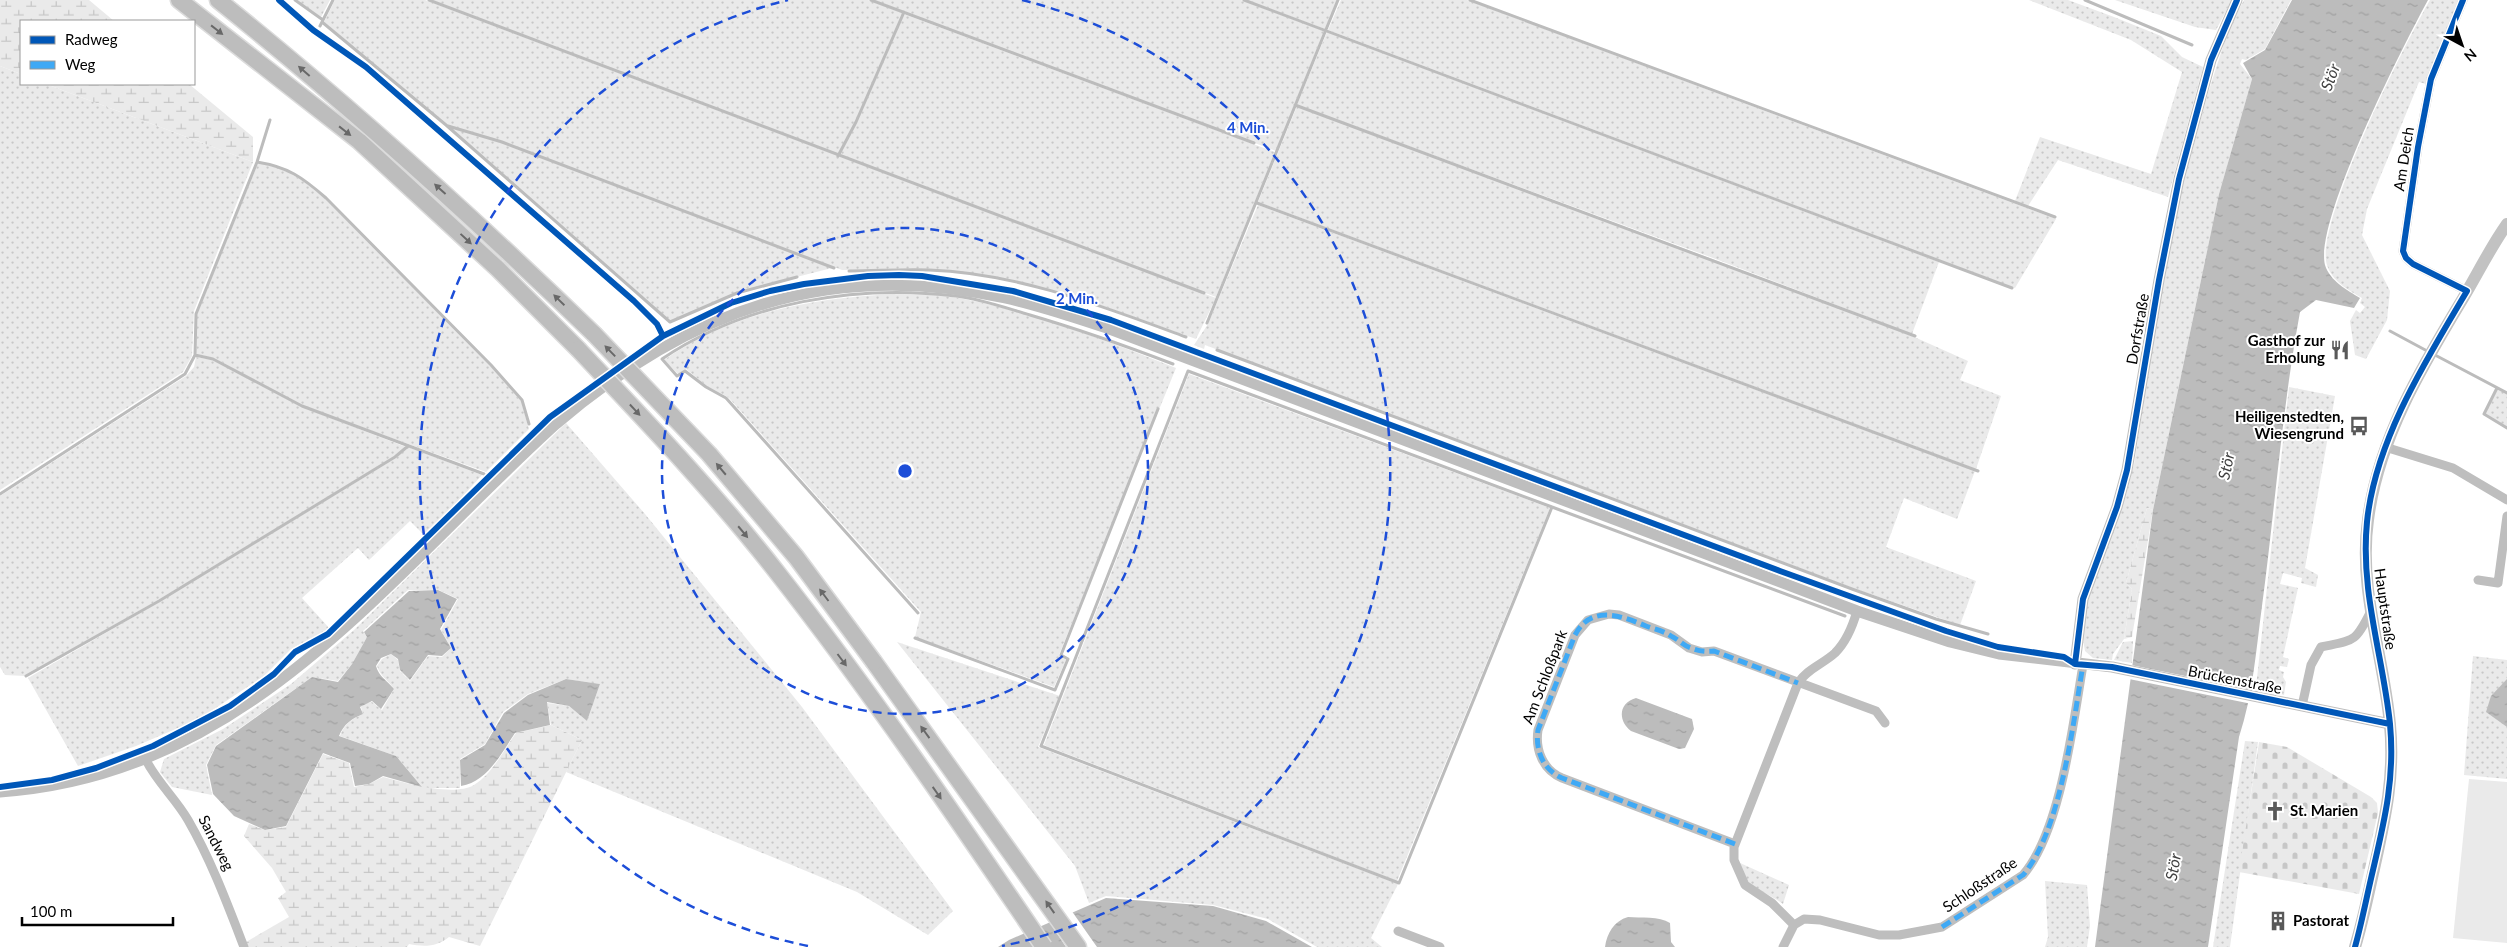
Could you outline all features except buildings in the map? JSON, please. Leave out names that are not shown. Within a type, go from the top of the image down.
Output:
[{"type":"highway","points":[[179,0],[359,141],[498,269],[578,349],[691,471],[775,571],[865,691],[1044,947]]},
{"type":"highway","points":[[218,0],[427,177],[513,256],[594,334],[708,454],[796,557],[874,662],[1078,947]]},
{"type":"main road","name":"Hauptstraße","points":[[2356,947],[2390,800],[2392,757],[2390,724],[2370,613],[2366,560],[2367,522],[2385,447],[2432,350],[2507,224]]},
{"type":"street","name":"Dorfstraße","points":[[2079,664],[2083,599],[2117,507],[2127,470],[2156,297],[2179,179],[2211,60],[2237,0]]},
{"type":"street","name":"Am Deich","points":[[2464,0],[2431,79],[2403,251],[2406,258],[2413,264],[2467,292]]},
{"type":"street","points":[[0,792],[68,784],[146,760],[228,718],[290,675],[347,625],[550,430],[582,402],[644,358],[667,344],[734,313],[805,293],[867,284],[924,286],[1004,297],[1106,328],[1857,611],[1942,640],[1999,654],[2079,664]]},
{"type":"street","points":[[2385,447],[2453,468],[2507,500]]},
{"type":"street","points":[[2478,580],[2498,583],[2507,516]]},
{"type":"street","points":[[1783,947],[1794,925],[1772,902],[1745,885],[1734,860],[1735,844],[1798,683],[1807,672],[1834,653],[1841,645],[1857,611]]},
{"type":"street","points":[[2302,706],[2311,665],[2321,647],[2348,641],[2358,636],[2370,613]]},
{"type":"street","name":"Am Schloßpark","points":[[1735,844],[1562,778],[1549,769],[1537,745],[1538,730],[1575,635],[1582,624],[1595,617],[1608,614],[1619,615],[1671,635],[1689,648],[1702,652],[1714,651],[1876,711],[1885,723]]},
{"type":"street","name":"Brückenstraße","points":[[2079,664],[2117,668],[2390,724]]},
{"type":"street","name":"Schloßstraße","points":[[1794,925],[1804,918],[1813,919],[1879,936],[1892,936],[1942,928],[2023,876],[2034,863],[2043,844],[2057,800],[2079,664]]},
{"type":"street","name":"Sandweg","points":[[146,760],[151,770],[187,819],[219,882],[244,947]]},
{"type":"street","points":[[1398,931],[1440,947]]},
{"type":"green space","points":[[0,0],[89,0],[113,20],[20,20],[20,74],[0,66]]},
{"type":"green space","points":[[297,0],[330,0],[321,17]]},
{"type":"green space","points":[[335,0],[425,0],[1216,298],[1196,339],[1089,301],[1003,279],[931,269],[842,270],[502,142],[447,125],[324,22]]},
{"type":"green space","points":[[432,0],[868,0],[903,13],[856,121],[838,155]]},
{"type":"green space","points":[[874,0],[1241,0],[1324,31],[1276,151]]},
{"type":"green space","points":[[1246,0],[1337,0],[1325,29]]},
{"type":"green space","points":[[1341,0],[1467,0],[2056,219],[2015,288],[1328,30]]},
{"type":"green space","points":[[2029,0],[2068,0],[2114,17],[2161,36],[2182,57],[2203,67],[2168,197],[2058,160],[2028,206],[2015,201],[2040,137],[2151,174],[2182,72],[2131,40]]},
{"type":"green space","points":[[2115,0],[2232,0],[2216,30],[2195,27]]},
{"type":"green space","points":[[2244,0],[2291,0],[2265,49],[2246,60],[2242,59],[2240,64],[2252,79],[2219,194],[2153,510],[2147,508],[2126,583],[2132,589],[2124,639],[2113,654],[2112,660],[2093,658],[2085,651],[2082,634],[2086,606],[2126,494],[2134,464],[2157,317],[2183,183],[2208,93],[2229,28]]},
{"type":"green space","points":[[2430,0],[2460,0],[2426,84],[2419,82],[2367,209],[2362,235],[2390,291],[2387,320],[2366,359],[2355,355],[2350,321],[2356,310],[2360,313],[2365,307],[2360,303],[2362,298],[2346,288],[2329,271],[2327,265],[2327,244],[2334,212],[2365,133],[2383,91]]},
{"type":"green space","points":[[904,14],[1275,152],[1216,297],[839,155],[857,122]]},
{"type":"green space","points":[[1327,32],[1939,262],[1912,334],[1713,258],[1297,105]]},
{"type":"green space","points":[[0,66],[20,74],[20,85],[49,85],[253,162],[194,311],[192,356],[183,372],[0,490]]},
{"type":"green space","points":[[49,85],[190,85],[253,137],[253,162]]},
{"type":"green space","points":[[1297,106],[1712,259],[1912,336],[1968,361],[1960,380],[2001,396],[1976,469],[1258,202]]},
{"type":"green space","points":[[449,127],[502,143],[832,268],[738,292],[670,321]]},
{"type":"green space","points":[[258,163],[287,172],[325,199],[490,366],[521,401],[529,429],[486,472],[303,406],[214,358],[196,354],[197,314]]},
{"type":"green space","points":[[1258,205],[1975,471],[1957,519],[1904,498],[1886,547],[1976,581],[1960,625],[1853,588],[1205,345],[1204,349],[1194,345],[1208,324]]},
{"type":"green space","points":[[894,294],[951,297],[1014,311],[1096,337],[1176,368],[1059,655],[1066,660],[1054,687],[915,637],[921,612],[728,397],[708,387],[686,369],[678,374],[664,360],[717,330],[774,310],[834,299]]},
{"type":"green space","points":[[196,357],[213,360],[302,407],[406,447],[395,456],[158,600],[25,676],[5,675],[0,667],[0,496],[186,376],[194,367]]},
{"type":"green space","points":[[1189,374],[1550,508],[1397,881],[1044,745]]},
{"type":"green space","points":[[2289,387],[2335,396],[2305,568],[2318,575],[2316,587],[2301,583],[2302,578],[2283,573],[2280,584],[2298,588],[2283,657],[2289,659],[2287,667],[2280,666],[2279,670],[2284,672],[2283,677],[2286,682],[2284,695],[2256,687]]},
{"type":"green space","points":[[2498,389],[2507,394],[2507,427],[2485,413]]},
{"type":"green space","points":[[566,423],[645,514],[802,707],[953,911],[928,935],[857,892],[566,772],[582,740],[551,725],[547,703],[569,706],[587,721],[600,684],[566,679],[528,694],[503,712],[485,744],[460,759],[460,788],[423,788],[396,756],[340,736],[349,722],[363,714],[361,707],[366,703],[372,702],[382,710],[394,689],[378,669],[377,666],[382,659],[391,654],[398,660],[400,671],[410,681],[428,656],[442,657],[451,648],[441,630],[458,599],[439,590],[408,590],[363,631],[367,637],[352,664],[338,681],[312,677],[216,745],[206,765],[212,795],[172,787],[160,772],[164,759],[223,729],[291,684],[354,630]]},
{"type":"green space","points":[[408,447],[482,475],[426,537],[410,521],[369,560],[358,548],[302,598],[330,629],[291,649],[264,676],[199,719],[136,746],[78,766],[28,678],[159,602],[396,458]]},
{"type":"green space","points":[[2147,508],[2153,510],[2132,637],[2124,639],[2132,589],[2126,583]]},
{"type":"green space","points":[[2133,641],[2132,663],[2114,660],[2123,642]]},
{"type":"green space","points":[[897,642],[1060,696],[1038,747],[1398,884],[1371,938],[1382,947],[1317,947],[1268,919],[1213,905],[1106,896],[1089,903],[1075,866]]},
{"type":"green space","points":[[2473,656],[2507,660],[2507,779],[2464,775]]},
{"type":"green space","points":[[551,725],[582,740],[480,946],[449,937],[440,943],[425,946],[409,944],[407,947],[248,947],[246,942],[289,917],[278,898],[286,892],[272,868],[244,836],[249,824],[265,830],[286,827],[323,754],[349,763],[354,787],[369,784],[383,777],[429,788],[454,790],[474,785],[486,775],[516,733]]},
{"type":"green space","points":[[2245,741],[2258,742],[2230,947],[2213,947]]},
{"type":"green space","points":[[2259,742],[2287,747],[2371,797],[2377,803],[2378,813],[2359,894],[2239,872]]},
{"type":"green space","points":[[2469,779],[2507,782],[2507,943],[2453,938]]},
{"type":"green space","points":[[1740,863],[1789,885],[1783,904],[1750,884],[1742,871]]},
{"type":"green space","points":[[2045,881],[2087,885],[2090,926],[2087,947],[2045,947],[2048,937]]},
{"type":"water","name":"Stör","points":[[2292,0],[2428,0],[2400,54],[2346,173],[2333,211],[2325,243],[2325,265],[2327,271],[2340,284],[2360,298],[2354,308],[2316,300],[2300,312],[2283,422],[2254,672],[2248,705],[2239,737],[2208,947],[2095,947],[2153,510],[2219,194],[2252,79],[2243,63],[2265,50]]},
{"type":"water","points":[[438,590],[457,599],[440,629],[451,648],[442,656],[428,655],[410,680],[400,670],[398,659],[391,654],[381,658],[376,666],[377,670],[394,689],[381,709],[372,701],[360,707],[363,714],[348,722],[339,736],[396,756],[422,787],[383,776],[369,784],[355,786],[350,763],[323,753],[286,826],[265,830],[234,816],[213,794],[207,765],[216,746],[312,677],[338,682],[352,664],[367,637],[364,632],[409,591]]},
{"type":"water","points":[[566,679],[600,684],[587,721],[569,706],[547,702],[550,725],[515,733],[499,758],[486,773],[478,779],[461,786],[460,760],[485,745],[504,713],[528,695]]},
{"type":"water","points":[[2507,679],[2507,727],[2486,712],[2491,696]]},
{"type":"water","points":[[1636,698],[1692,719],[1694,729],[1685,748],[1679,749],[1631,731],[1627,727],[1622,717],[1623,708],[1630,700]]},
{"type":"water","points":[[1106,898],[1213,906],[1266,921],[1312,947],[998,947],[1009,940]]},
{"type":"water","points":[[1628,917],[1655,918],[1670,923],[1671,942],[1675,947],[1605,947],[1607,937],[1612,928],[1619,921]]},
{"type":"pier","points":[[2131,665],[2254,690],[2252,704],[2129,679]]},
{"type":"pier","points":[[1071,910],[1097,947],[1066,947],[1048,920]]},
{"type":"waterway","points":[[295,0],[323,20]]},
{"type":"waterway","points":[[320,26],[333,0]]},
{"type":"waterway","points":[[429,0],[1204,293]]},
{"type":"waterway","points":[[871,0],[1254,143]]},
{"type":"waterway","points":[[1244,0],[2012,288]]},
{"type":"waterway","points":[[1207,323],[1338,0]]},
{"type":"waterway","points":[[1470,0],[2055,217]]},
{"type":"waterway","points":[[2085,0],[2192,45]]},
{"type":"waterway","points":[[838,156],[856,122],[904,12]]},
{"type":"waterway","points":[[322,22],[446,125],[670,322],[737,293],[797,277]]},
{"type":"waterway","points":[[1295,105],[1915,336]]},
{"type":"waterway","points":[[0,494],[185,374],[195,355],[196,314],[257,162],[270,120]]},
{"type":"waterway","points":[[448,126],[502,142],[834,268]]},
{"type":"waterway","points":[[257,162],[294,174],[326,198],[491,365],[522,400],[529,424]]},
{"type":"waterway","points":[[1257,203],[1978,471]]},
{"type":"waterway","points":[[849,271],[929,270],[995,278],[1060,293],[1186,337]]},
{"type":"waterway","points":[[918,613],[726,398],[706,387],[685,371],[677,376],[662,359],[695,339],[729,323],[766,311],[803,302],[841,296],[918,293],[956,296],[993,304],[1048,320],[1173,364]]},
{"type":"waterway","points":[[2390,331],[2429,352]]},
{"type":"waterway","points":[[1217,350],[1852,589],[1936,619],[1988,634]]},
{"type":"waterway","points":[[195,355],[213,359],[302,406],[484,474]]},
{"type":"waterway","points":[[2435,355],[2507,393]]},
{"type":"waterway","points":[[1188,371],[1552,507],[1399,883],[1041,746],[1188,371]]},
{"type":"waterway","points":[[2497,388],[2484,414],[2507,428]]},
{"type":"waterway","points":[[915,638],[1055,690],[1068,659],[1061,655],[1158,409]]},
{"type":"waterway","points":[[26,676],[159,601],[395,457],[408,446]]},
{"type":"waterway","points":[[1552,507],[1845,616]]},
{"type":"marked path","points":[[1735,844],[1562,778],[1545,765],[1539,752],[1538,730],[1575,635],[1589,619],[1607,615],[1617,616],[1665,633],[1686,646],[1699,651],[1714,651],[1798,683]]},
{"type":"marked path","points":[[1942,927],[2023,875],[2036,856],[2047,832],[2064,775],[2083,665]]},
{"type":"cycle path","points":[[279,0],[313,30],[366,67],[634,301],[657,324],[663,336]]},
{"type":"cycle path","points":[[2075,664],[2083,599],[2117,507],[2127,470],[2159,280],[2179,179],[2211,60],[2237,0]]},
{"type":"cycle path","points":[[2355,947],[2385,815],[2391,762],[2387,699],[2373,624],[2367,574],[2367,522],[2372,492],[2380,461],[2405,402],[2419,373],[2467,291],[2413,264],[2406,258],[2403,251],[2418,147],[2431,79],[2463,0]]},
{"type":"cycle path","points":[[0,787],[52,780],[96,768],[153,746],[230,706],[274,674],[295,652],[328,634],[550,417],[663,336],[731,303],[770,291],[804,284],[868,276],[899,275],[922,276],[1013,291],[1111,320],[1780,571],[1946,631],[1998,647],[2064,657],[2075,664],[2112,667],[2390,724]]},
{"type":"place","name":"Gasthof zur Erholung","points":[[2340,350]]},
{"type":"place","name":"Heiligenstedten, Wiesengrund","points":[[2359,426]]},
{"type":"place","name":"St. Marien","points":[[2275,811]]},
{"type":"place","name":"Pastorat","points":[[2278,921]]}]
